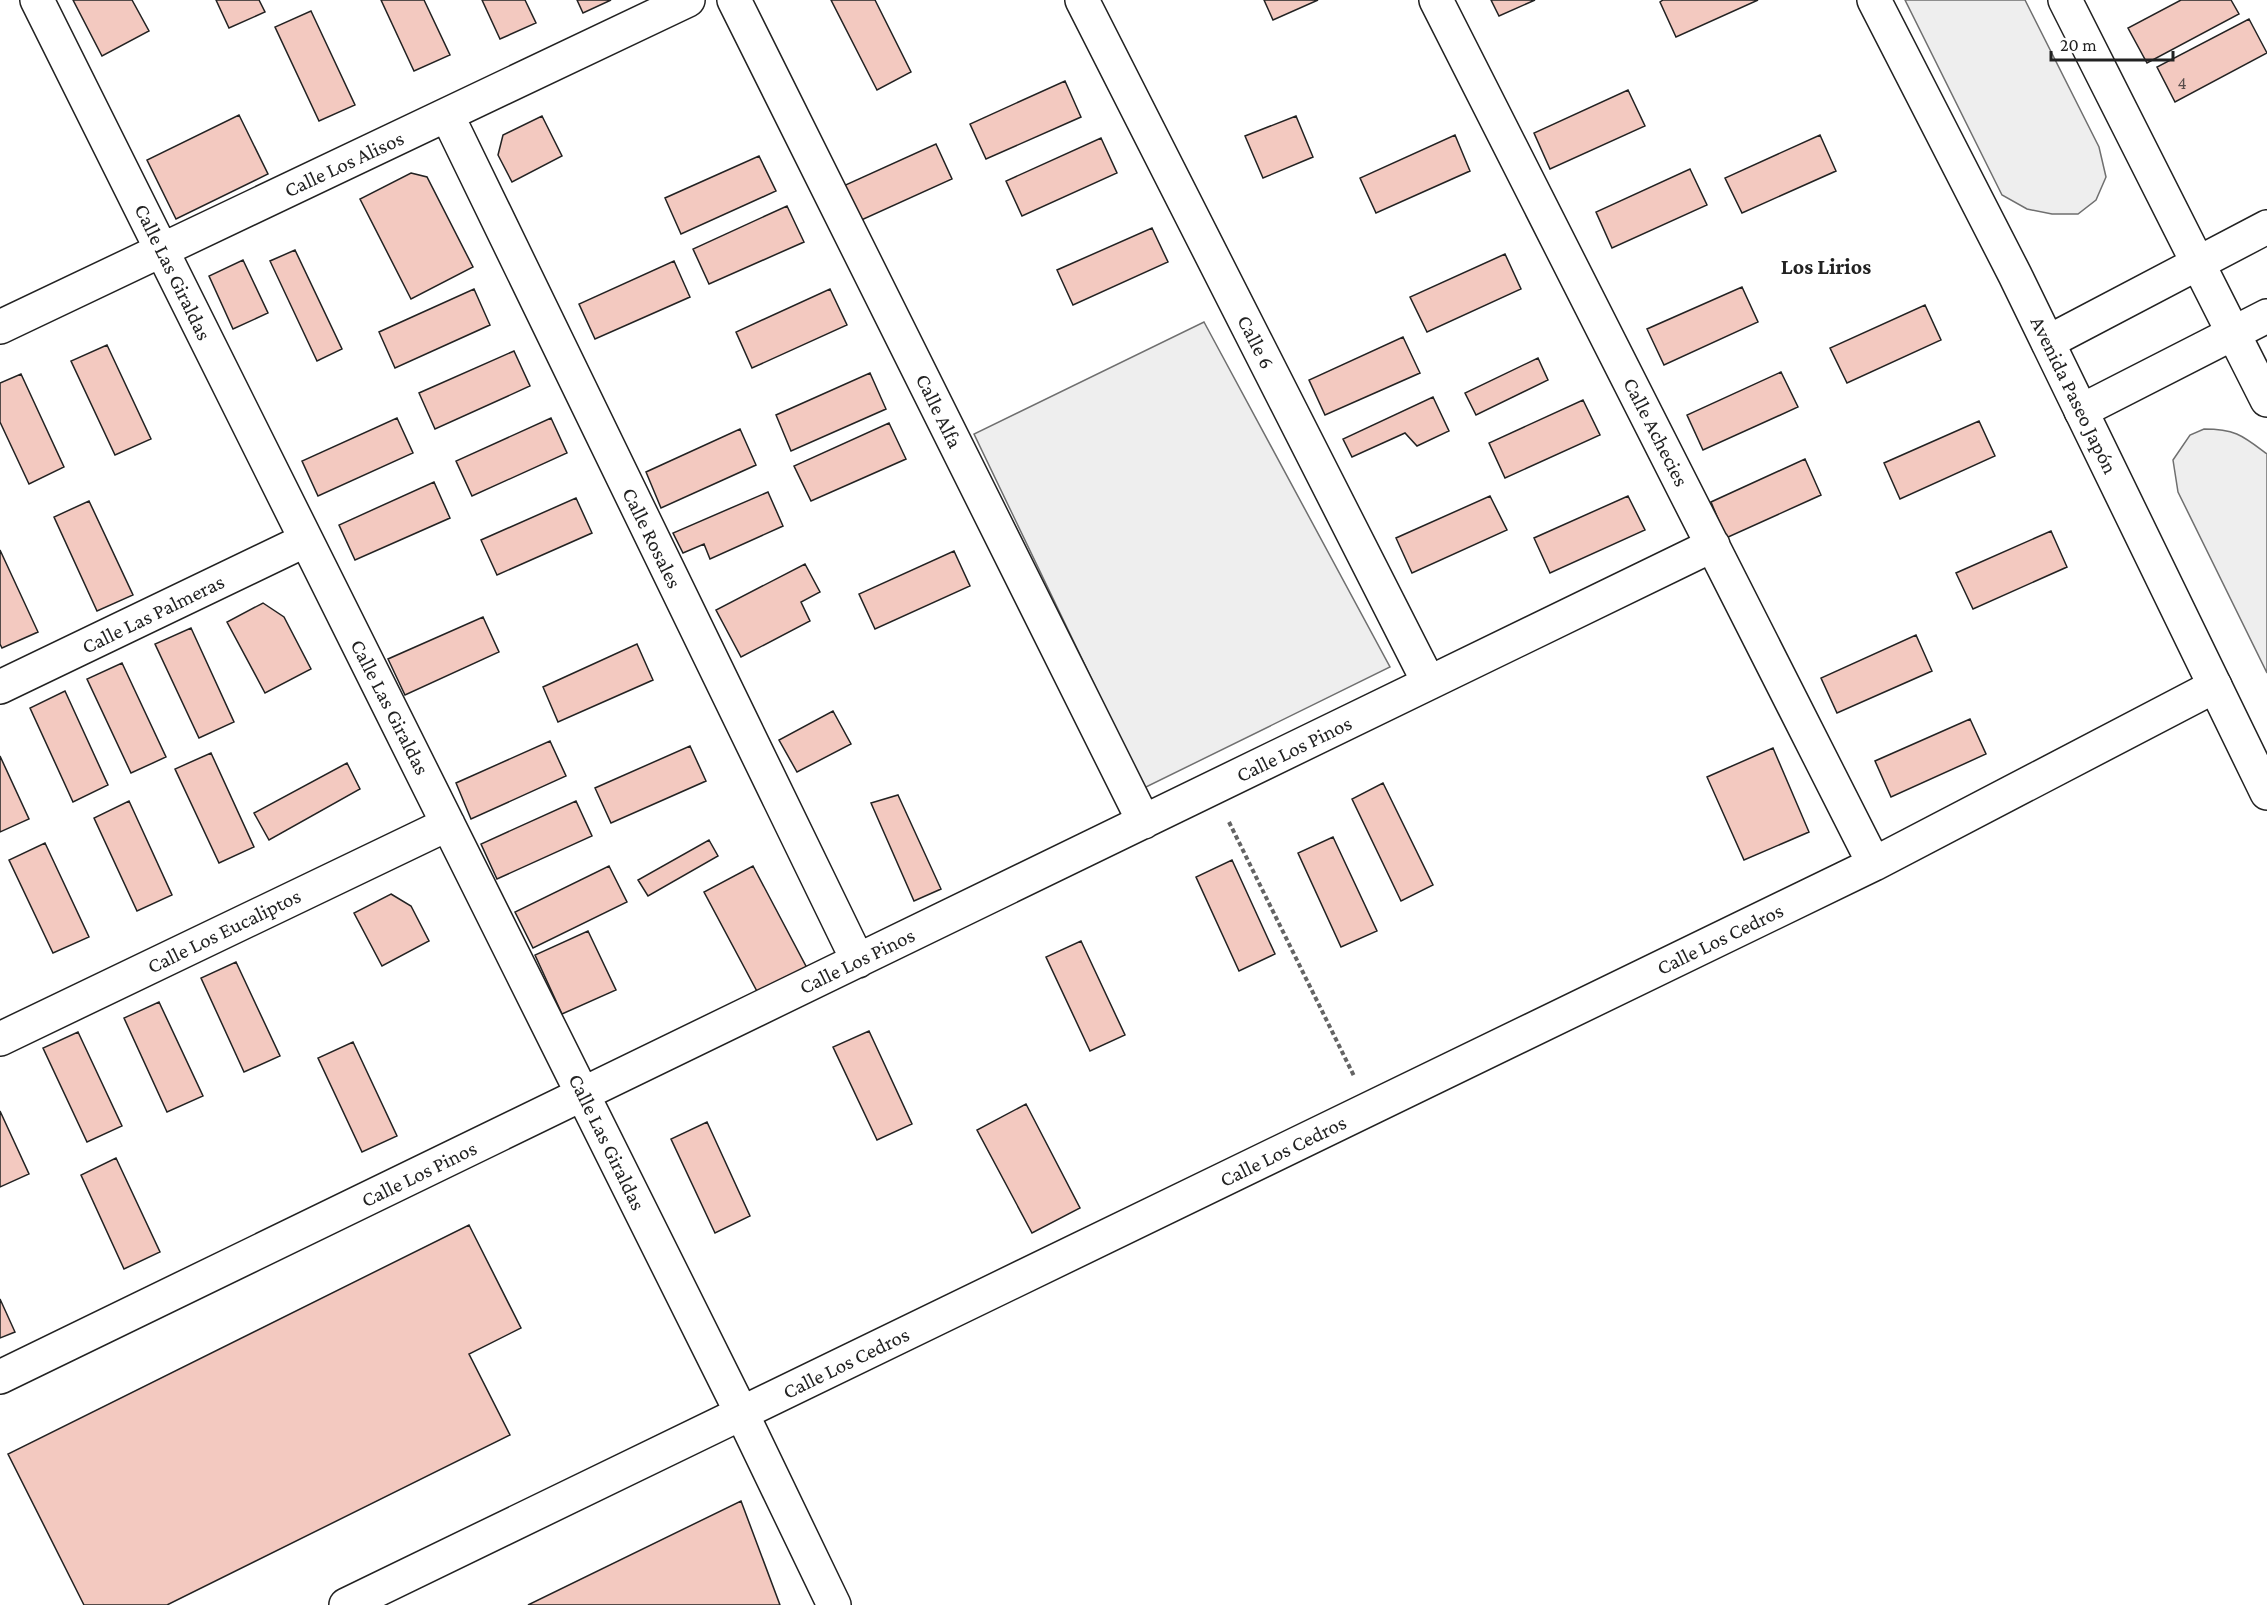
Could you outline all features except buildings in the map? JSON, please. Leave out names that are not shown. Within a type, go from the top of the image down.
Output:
[{"type":"street","name":"Calle Las Giraldas","points":[[37,0],[742,1414],[834,1605]]},
{"type":"street","name":"Calle Los Alisos","points":[[0,327],[688,0]]},
{"type":"street","name":"Calle Alfa","points":[[734,0],[1144,822]]},
{"type":"street","name":"Calle 6","points":[[1082,0],[1430,683]]},
{"type":"street","name":"Calle Achecies","points":[[1436,0],[1874,864]]},
{"type":"street","name":"Avenida Paseo Japón","points":[[1874,0],[2048,342],[2267,793]]},
{"type":"street","points":[[2065,0],[2267,400]]},
{"type":"street","name":"Calle Rosales","points":[[447,115],[858,961]]},
{"type":"street","points":[[2048,342],[2267,227]]},
{"type":"street","points":[[2081,411],[2267,316]]},
{"type":"street","name":"Calle Las Palmeras","points":[[0,687],[306,540]]},
{"type":"street","name":"Calle Los Pinos","points":[[0,1377],[1713,545]]},
{"type":"street","name":"Calle Los Cedros","points":[[346,1605],[1874,864],[2215,686]]},
{"type":"street","name":"Calle Los Eucaliptos","points":[[0,1039],[448,824]]},
{"type":"path","points":[[1212,789],[1370,1109]]},
{"type":"shaded area","points":[[1905,0],[2025,0],[2099,147],[2106,177],[2096,200],[2078,214],[2052,214],[2027,209],[2002,195]]},
{"type":"shaded area","points":[[1204,322],[1390,667],[1144,788],[974,434]]},
{"type":"shaded area","points":[[2204,429],[2232,432],[2252,442],[2267,454],[2267,673],[2178,492],[2173,460],[2190,435]]},
{"type":"district","name":"Los Lirios","points":[[1826,266]]}]
